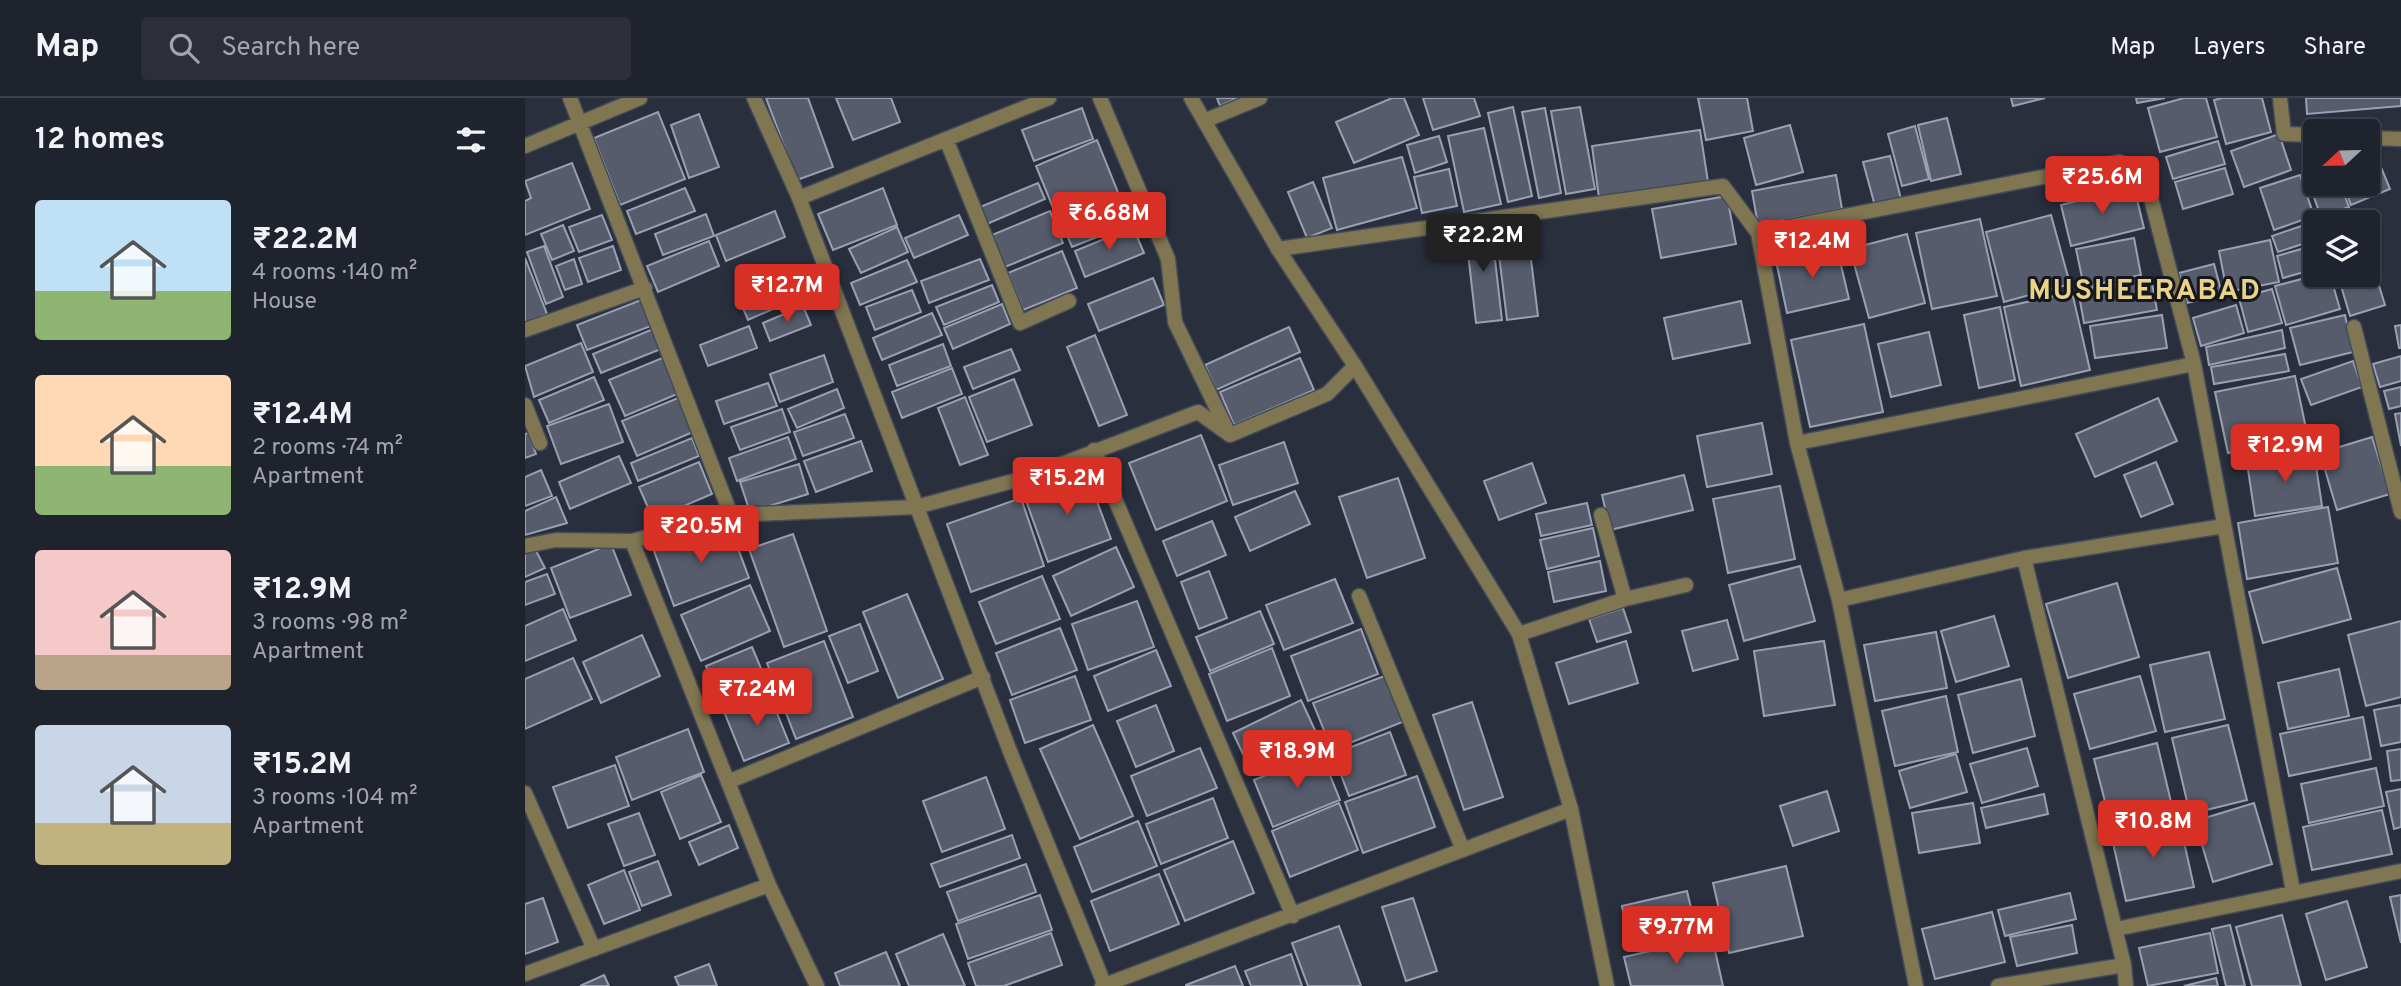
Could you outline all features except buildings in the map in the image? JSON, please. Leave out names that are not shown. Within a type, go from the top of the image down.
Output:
[{"type":"street","points":[[570,98],[731,515]]},
{"type":"street","points":[[525,146],[641,98]]},
{"type":"street","points":[[754,98],[799,198],[916,507],[1104,986],[1571,809]]},
{"type":"street","points":[[799,198],[1049,98]]},
{"type":"street","points":[[1100,98],[1168,259],[1175,322],[1230,435]]},
{"type":"street","points":[[1191,98],[1278,248],[1355,366],[1518,634],[1571,809],[1607,986]]},
{"type":"street","points":[[1204,121],[1260,98]]},
{"type":"street","points":[[2280,98],[2284,134],[2303,135]]},
{"type":"street","points":[[2380,138],[2401,139]]},
{"type":"street","points":[[946,139],[1020,323],[1069,301]]},
{"type":"street","points":[[1758,233],[2119,162],[2137,168],[2147,183],[2194,364],[2293,891]]},
{"type":"street","points":[[1278,248],[1723,186],[1758,233],[1797,443],[1839,600],[1916,986]]},
{"type":"street","points":[[525,330],[645,288]]},
{"type":"street","points":[[2354,327],[2401,512]]},
{"type":"street","points":[[1797,443],[2194,364]]},
{"type":"street","points":[[1230,435],[1327,394],[1355,366]]},
{"type":"street","points":[[525,405],[540,443]]},
{"type":"street","points":[[525,546],[556,540],[632,541],[731,515],[916,507],[1028,477],[1198,412],[1230,435]]},
{"type":"street","points":[[1094,450],[1293,916]]},
{"type":"street","points":[[1601,515],[1625,599]]},
{"type":"street","points":[[1839,600],[2024,558],[2224,526]]},
{"type":"street","points":[[632,541],[730,781],[769,885],[817,986]]},
{"type":"street","points":[[2024,558],[2116,929],[2126,986]]},
{"type":"street","points":[[1518,634],[1625,599],[1686,585]]},
{"type":"street","points":[[1359,596],[1463,850]]},
{"type":"street","points":[[730,781],[983,677]]},
{"type":"street","points":[[525,793],[594,949]]},
{"type":"street","points":[[2116,929],[2401,871]]},
{"type":"street","points":[[525,974],[769,885]]},
{"type":"street","points":[[1998,986],[2124,965]]},
{"type":"district","name":"MUSHEERABAD","points":[[2145,292]]}]
